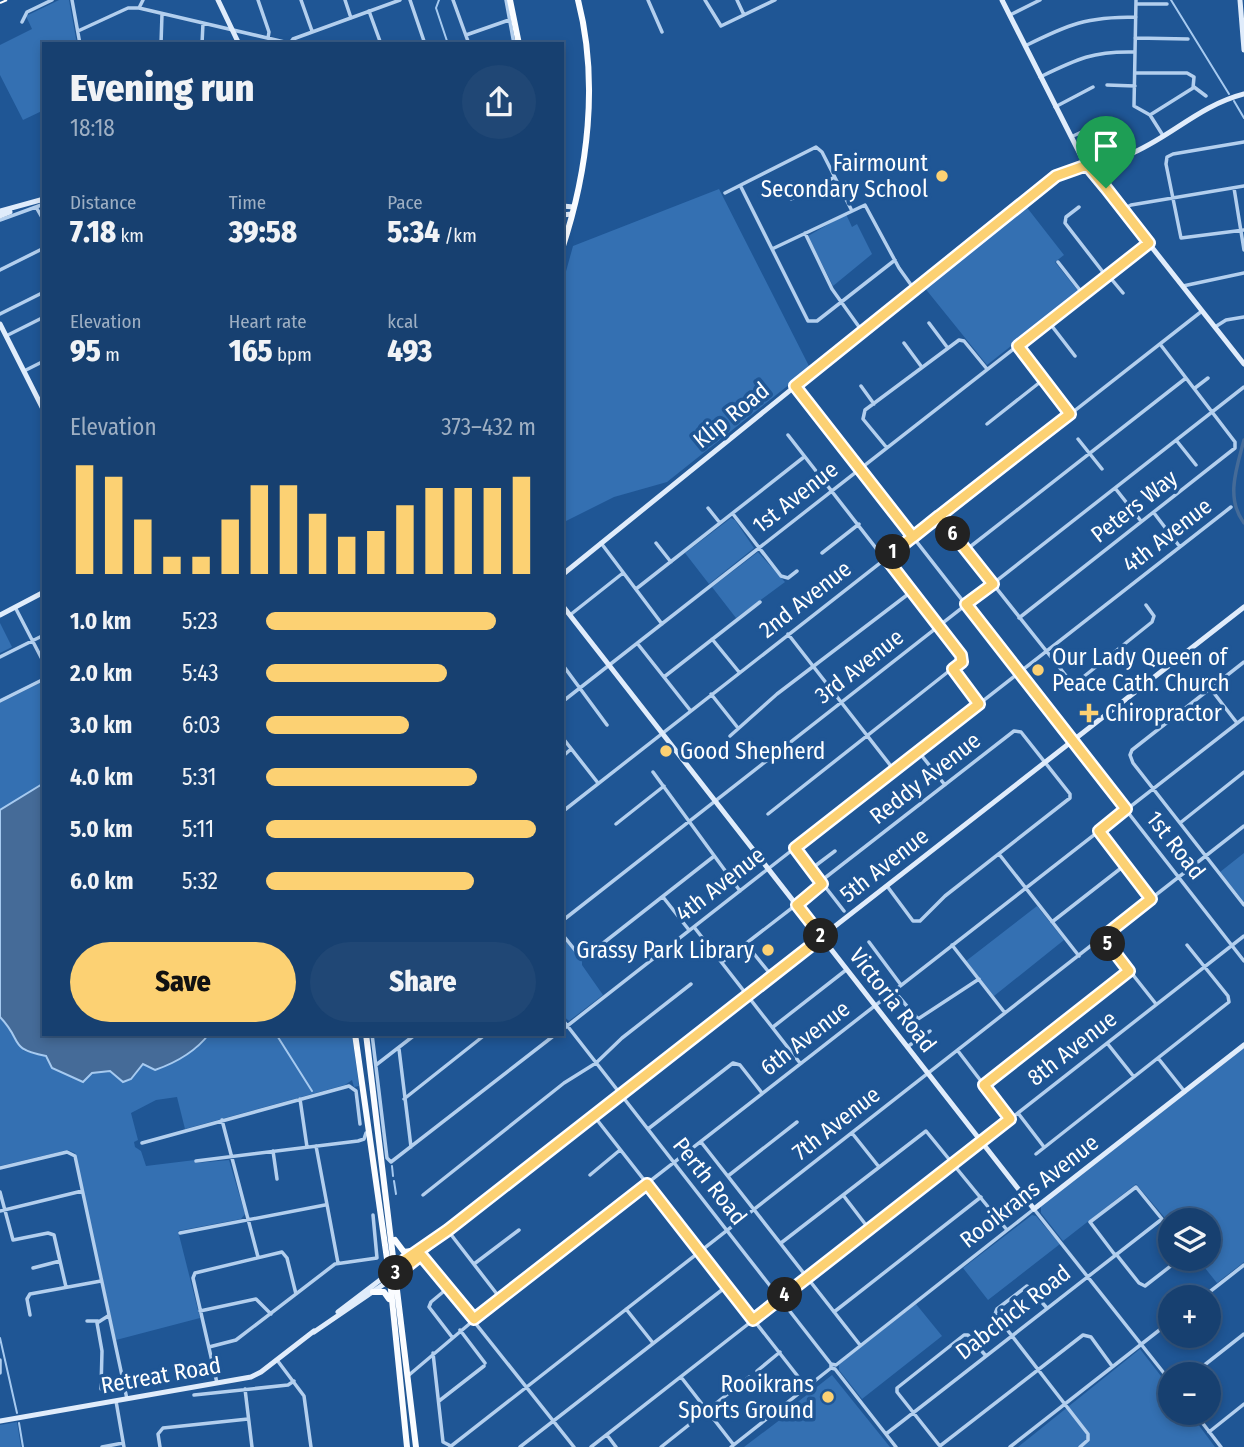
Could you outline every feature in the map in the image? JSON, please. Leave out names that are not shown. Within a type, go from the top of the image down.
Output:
[{"type":"main road","points":[[508,0],[516,42]]},
{"type":"main road","points":[[564,242],[573,210],[589,109],[586,46],[578,0]]},
{"type":"main road","points":[[355,1036],[374,1166],[394,1271],[390,1280],[407,1447]]},
{"type":"main road","points":[[366,1036],[416,1447]]},
{"type":"main road","points":[[389,1222],[398,1248],[419,1253]]},
{"type":"main road","points":[[373,1292],[383,1291],[389,1297],[397,1342]]},
{"type":"street","points":[[22,22],[27,12],[52,0]]},
{"type":"street","points":[[72,0],[80,42]]},
{"type":"street","points":[[139,8],[143,0]]},
{"type":"street","points":[[218,0],[238,42]]},
{"type":"street","points":[[258,0],[269,32],[268,38]]},
{"type":"street","points":[[301,0],[313,32]]},
{"type":"street","points":[[345,0],[351,18]]},
{"type":"street","points":[[292,42],[293,38],[400,0]]},
{"type":"street","points":[[410,0],[424,42]]},
{"type":"street","points":[[453,0],[468,42]]},
{"type":"street","points":[[508,0],[509,20],[515,42]]},
{"type":"street","points":[[648,0],[662,32]]},
{"type":"street","points":[[705,0],[720,26],[775,0]]},
{"type":"street","points":[[737,0],[744,15]]},
{"type":"street","points":[[1002,0],[1087,165],[1244,364]]},
{"type":"street","points":[[1019,0],[1023,8]]},
{"type":"street","points":[[1010,15],[1040,0]]},
{"type":"street","points":[[1240,0],[1244,50]]},
{"type":"street","points":[[1163,134],[1150,115],[1135,108],[1136,2],[1167,4]]},
{"type":"street","points":[[78,32],[128,8],[139,8],[287,42]]},
{"type":"street","points":[[369,11],[380,42]]},
{"type":"street","points":[[161,42],[162,13]]},
{"type":"street","points":[[1025,46],[1073,23],[1100,17],[1136,17]]},
{"type":"street","points":[[466,35],[509,20]]},
{"type":"street","points":[[202,42],[203,23]]},
{"type":"street","points":[[1135,38],[1188,39]]},
{"type":"street","points":[[1040,77],[1085,55],[1103,51],[1135,52]]},
{"type":"street","points":[[1135,73],[1187,74],[1194,77],[1194,87]]},
{"type":"street","points":[[1107,85],[1135,86]]},
{"type":"street","points":[[1055,107],[1093,87]]},
{"type":"street","points":[[1194,87],[1206,96]]},
{"type":"street","points":[[1150,115],[1194,87]]},
{"type":"street","name":"Klip Road","points":[[564,571],[1050,180],[1087,165],[1128,156],[1194,114],[1244,94]]},
{"type":"street","points":[[1071,137],[1105,121]]},
{"type":"street","points":[[1242,230],[1181,239],[1166,164],[1170,155],[1244,142]]},
{"type":"street","points":[[725,193],[814,147],[822,152],[851,209]]},
{"type":"street","points":[[791,199],[834,178]]},
{"type":"street","points":[[1123,209],[1244,186]]},
{"type":"street","points":[[741,187],[808,321],[817,321],[894,260]]},
{"type":"street","points":[[1234,188],[1244,250]]},
{"type":"street","points":[[0,216],[42,200]]},
{"type":"street","points":[[34,204],[42,204]]},
{"type":"street","points":[[34,204],[42,218]]},
{"type":"street","points":[[772,249],[851,209],[868,206],[894,260],[914,289]]},
{"type":"street","points":[[564,207],[573,210]]},
{"type":"street","points":[[1079,207],[1066,217],[1066,224],[1122,293]]},
{"type":"street","points":[[564,214],[573,210]]},
{"type":"street","points":[[805,233],[840,302],[862,331]]},
{"type":"street","name":"1st Avenue","points":[[564,700],[1149,243]]},
{"type":"street","points":[[0,270],[42,249]]},
{"type":"street","points":[[1058,262],[1083,294]]},
{"type":"street","points":[[1183,286],[1244,274]]},
{"type":"street","points":[[0,314],[42,293]]},
{"type":"street","name":"2nd Avenue","points":[[564,810],[1202,311]]},
{"type":"street","points":[[1216,327],[1226,320],[1244,317]]},
{"type":"street","points":[[6,335],[42,318]]},
{"type":"street","points":[[1048,321],[1075,356]]},
{"type":"street","points":[[929,323],[948,347]]},
{"type":"street","points":[[0,324],[42,406]]},
{"type":"street","points":[[887,448],[863,416],[873,404],[921,366],[948,347],[964,341],[987,369]]},
{"type":"street","points":[[904,343],[921,366]]},
{"type":"street","points":[[1160,344],[1212,413]]},
{"type":"street","points":[[1018,346],[1070,414]]},
{"type":"street","points":[[24,371],[42,362]]},
{"type":"street","points":[[966,550],[1186,378]]},
{"type":"street","points":[[1195,388],[1208,378]]},
{"type":"street","points":[[987,424],[1044,379]]},
{"type":"street","name":"1st Road","points":[[795,386],[1244,961]]},
{"type":"street","points":[[861,386],[873,404]]},
{"type":"street","name":"3rd Avenue","points":[[564,918],[1244,387]]},
{"type":"street","name":"Peters Way","points":[[1019,618],[1235,448],[1235,442],[1212,413]]},
{"type":"street","points":[[768,814],[953,669],[962,657],[788,435]]},
{"type":"street","points":[[1078,439],[1102,469]]},
{"type":"street","points":[[1176,440],[1196,466]]},
{"type":"street","points":[[636,589],[804,457]]},
{"type":"street","points":[[1115,488],[1141,522]]},
{"type":"street","name":"4th Avenue","points":[[564,1028],[1231,507]]},
{"type":"street","points":[[708,508],[720,523]]},
{"type":"street","points":[[733,513],[781,576],[788,578],[797,571]]},
{"type":"street","points":[[1154,513],[1180,547]]},
{"type":"street","points":[[939,516],[1069,681],[1077,682],[1152,622],[1154,616],[1146,606]]},
{"type":"street","points":[[822,553],[859,524]]},
{"type":"street","points":[[656,542],[671,562]]},
{"type":"street","points":[[601,543],[662,624]]},
{"type":"street","points":[[570,615],[624,573]]},
{"type":"street","points":[[730,736],[778,694],[911,592]]},
{"type":"street","points":[[0,614],[42,593]]},
{"type":"street","points":[[664,677],[760,602]]},
{"type":"street","points":[[15,607],[42,659]]},
{"type":"street","name":"5th Avenue","points":[[394,1271],[1244,607]]},
{"type":"street","name":"Victoria Road","points":[[564,608],[1158,1366]]},
{"type":"street","points":[[788,634],[894,770]]},
{"type":"street","points":[[0,657],[42,636]]},
{"type":"street","points":[[712,639],[739,672]]},
{"type":"street","points":[[637,643],[690,711]]},
{"type":"street","points":[[1244,662],[1130,752],[1131,760],[1244,905]]},
{"type":"street","points":[[564,667],[607,725]]},
{"type":"street","points":[[953,669],[979,704]]},
{"type":"street","points":[[0,701],[42,681]]},
{"type":"street","points":[[1210,688],[1237,723]]},
{"type":"street","points":[[711,694],[738,729]]},
{"type":"street","name":"6th Avenue","points":[[408,1377],[422,1361],[500,1298],[1244,718]]},
{"type":"street","name":"Reddy Avenue","points":[[722,962],[1017,730],[1045,763]]},
{"type":"street","points":[[564,740],[598,783]]},
{"type":"street","points":[[564,755],[571,749]]},
{"type":"street","points":[[918,751],[945,785]]},
{"type":"street","points":[[887,886],[915,922],[1070,798],[1045,763]]},
{"type":"street","points":[[653,772],[691,820],[713,857],[740,891]]},
{"type":"street","points":[[1180,823],[1244,772]]},
{"type":"street","points":[[615,824],[664,786]]},
{"type":"street","name":"7th Avenue","points":[[451,1447],[1244,826]]},
{"type":"street","points":[[1099,831],[1151,899]]},
{"type":"street","points":[[795,848],[844,911]]},
{"type":"street","points":[[811,869],[835,851]]},
{"type":"street","points":[[999,854],[1079,956]]},
{"type":"street","points":[[564,937],[577,954],[585,957],[713,857]]},
{"type":"street","points":[[1052,922],[1125,865]]},
{"type":"street","points":[[663,897],[689,930]]},
{"type":"street","points":[[694,927],[801,1064]]},
{"type":"street","name":"8th Avenue","points":[[591,1447],[1244,936]]},
{"type":"street","points":[[1103,937],[1156,1004]]},
{"type":"street","points":[[869,942],[901,985]]},
{"type":"street","points":[[746,944],[772,976]]},
{"type":"street","points":[[952,945],[1005,1013]]},
{"type":"street","points":[[1036,1154],[1229,1002],[1228,996],[1187,945]]},
{"type":"street","points":[[773,1027],[847,969]]},
{"type":"street","points":[[984,1085],[1129,971]]},
{"type":"street","points":[[894,991],[918,1019],[979,979]]},
{"type":"street","points":[[423,1195],[564,1083],[596,1063],[622,1038],[691,984]]},
{"type":"street","name":"Perth Road","points":[[564,1022],[897,1447]]},
{"type":"street","points":[[907,1047],[930,1031]]},
{"type":"street","points":[[372,1036],[389,1162],[553,1036]]},
{"type":"street","points":[[376,1065],[414,1036]]},
{"type":"street","points":[[404,1099],[483,1036]]},
{"type":"street","points":[[1107,1043],[1134,1077]]},
{"type":"street","name":"Rooikrans Avenue","points":[[732,1446],[1244,1045]]},
{"type":"street","points":[[398,1049],[411,1147]]},
{"type":"street","points":[[958,1051],[1010,1119]]},
{"type":"street","points":[[1158,1058],[1185,1091]]},
{"type":"street","points":[[648,1129],[733,1063],[739,1063],[762,1094]]},
{"type":"street","points":[[142,1143],[351,1086],[356,1091],[360,1124]]},
{"type":"street","points":[[300,1099],[307,1147]]},
{"type":"street","points":[[196,1161],[358,1141],[366,1136],[365,1107]]},
{"type":"street","points":[[1018,1113],[1044,1147]]},
{"type":"street","points":[[594,1116],[807,1388]]},
{"type":"street","points":[[222,1120],[258,1257]]},
{"type":"street","points":[[728,1176],[797,1122]]},
{"type":"street","points":[[781,1243],[926,1131],[1007,1230]]},
{"type":"street","points":[[852,1133],[879,1167]]},
{"type":"street","points":[[358,1141],[368,1145],[374,1166]]},
{"type":"street","points":[[701,1142],[860,1345]]},
{"type":"street","points":[[316,1146],[338,1263]]},
{"type":"street","points":[[590,1175],[620,1150]]},
{"type":"street","points":[[273,1151],[277,1179]]},
{"type":"street","points":[[0,1168],[72,1153],[127,1399]]},
{"type":"street","name":"Dabchick Road","points":[[886,1434],[1162,1219],[1135,1187],[1090,1222],[1116,1254]]},
{"type":"street","points":[[2,1210],[82,1191]]},
{"type":"street","points":[[0,1192],[2,1210],[13,1240],[52,1234],[66,1287]]},
{"type":"street","points":[[843,1195],[869,1229]]},
{"type":"street","points":[[834,1312],[981,1196]]},
{"type":"street","points":[[180,1233],[325,1205]]},
{"type":"street","points":[[209,1347],[234,1341],[338,1263],[378,1257],[373,1215]]},
{"type":"street","points":[[448,1230],[500,1298]]},
{"type":"street","points":[[474,1264],[519,1230]]},
{"type":"street","points":[[419,1253],[449,1287],[574,1447]]},
{"type":"street","points":[[217,1383],[193,1275],[258,1257],[285,1254],[296,1294]]},
{"type":"street","points":[[1116,1254],[1139,1283],[1145,1286],[1164,1271]]},
{"type":"street","points":[[33,1268],[60,1261]]},
{"type":"street","points":[[1218,1285],[1244,1265]]},
{"type":"street","name":"Retreat Road","points":[[0,1421],[256,1375],[394,1271]]},
{"type":"street","name":"Retreat Road","points":[[314,1332],[390,1280]]},
{"type":"street","points":[[30,1315],[29,1295],[102,1281]]},
{"type":"street","points":[[520,1447],[727,1286]]},
{"type":"street","points":[[1047,1308],[1027,1286],[997,1309],[995,1315],[1089,1436],[1080,1447]]},
{"type":"street","points":[[449,1287],[429,1307],[452,1337]]},
{"type":"street","points":[[200,1311],[256,1299],[271,1314]]},
{"type":"street","points":[[626,1309],[653,1343]]},
{"type":"street","points":[[87,1321],[98,1321],[109,1316]]},
{"type":"street","points":[[98,1321],[101,1389]]},
{"type":"street","points":[[439,1401],[485,1365],[460,1330]]},
{"type":"street","points":[[1010,1447],[1158,1331]]},
{"type":"street","points":[[1208,1362],[1244,1334]]},
{"type":"street","points":[[986,1356],[966,1335],[896,1388],[940,1447],[1086,1335],[1112,1366]]},
{"type":"street","points":[[91,1341],[100,1339]]},
{"type":"street","points":[[433,1352],[443,1442],[451,1447]]},
{"type":"street","points":[[757,1371],[780,1352]]},
{"type":"street","points":[[405,1354],[413,1363],[422,1361]]},
{"type":"street","points":[[0,1360],[0,1373]]},
{"type":"street","points":[[277,1360],[306,1400],[311,1447]]},
{"type":"street","points":[[681,1377],[732,1446]]},
{"type":"street","points":[[661,1447],[749,1377]]},
{"type":"street","points":[[194,1395],[288,1385],[293,1381]]},
{"type":"street","points":[[245,1390],[250,1447]]},
{"type":"street","points":[[102,1447],[124,1445],[116,1401]]},
{"type":"street","points":[[1209,1432],[1244,1404]]},
{"type":"street","points":[[160,1447],[158,1433],[161,1428],[248,1419]]},
{"type":"street","points":[[1204,1425],[1221,1447]]},
{"type":"street","points":[[607,1435],[617,1447]]},
{"type":"shaded area","points":[[59,0],[69,0],[77,42],[42,42],[42,111],[23,120],[0,75],[0,45],[32,29],[26,16]]},
{"type":"shaded area","points":[[719,189],[810,368],[667,482],[614,497],[564,522],[564,279],[573,246]]},
{"type":"shaded area","points":[[1025,205],[1064,255],[1055,262],[1079,292],[987,365],[924,287]]},
{"type":"shaded area","points":[[846,214],[852,227],[857,224],[872,254],[833,286],[808,236]]},
{"type":"shaded area","points":[[731,518],[754,548],[709,584],[685,553]]},
{"type":"shaded area","points":[[758,552],[785,582],[736,618],[712,587]]},
{"type":"shaded area","points":[[0,623],[12,647],[0,653]]},
{"type":"shaded area","points":[[42,682],[42,784],[0,810],[0,703]]},
{"type":"shaded area","points":[[42,784],[42,1036],[207,1036],[198,1046],[155,1070],[143,1064],[131,1079],[123,1082],[110,1071],[92,1073],[83,1082],[52,1068],[46,1056],[26,1050],[17,1043],[0,1017],[0,810]]},
{"type":"shaded area","points":[[1244,853],[1244,902],[1220,872]]},
{"type":"shaded area","points":[[1037,906],[1064,940],[994,996],[966,961]]},
{"type":"shaded area","points":[[564,939],[582,959],[582,965],[603,995],[569,1021],[564,1017]]},
{"type":"shaded area","points":[[0,1017],[24,1051],[44,1055],[52,1068],[83,1082],[96,1071],[114,1072],[117,1078],[134,1076],[143,1064],[155,1070],[160,1069],[197,1048],[207,1036],[352,1036],[359,1086],[354,1087],[352,1080],[345,1085],[185,1129],[177,1097],[156,1100],[131,1113],[138,1140],[134,1142],[135,1147],[141,1151],[146,1166],[195,1160],[196,1163],[229,1160],[245,1214],[241,1219],[178,1231],[200,1318],[116,1340],[75,1153],[68,1150],[0,1166]]},
{"type":"shaded area","points":[[1244,1048],[1244,1262],[1217,1283],[1207,1271],[1221,1271],[1221,1208],[1158,1210],[1136,1184],[1063,1241],[1041,1213],[1041,1206]]},
{"type":"shaded area","points":[[1032,1215],[1036,1216],[1060,1244],[988,1300],[963,1268]]},
{"type":"shaded area","points":[[916,1304],[942,1336],[862,1399],[839,1370],[839,1364]]},
{"type":"shaded area","points":[[1140,1349],[1158,1372],[1158,1425],[1199,1425],[1215,1447],[1018,1447]]},
{"type":"shaded area","name":"Rooikrans Sports Ground","points":[[832,1375],[890,1447],[744,1447],[781,1419],[780,1416]]},
{"type":"shaded area","points":[[17,1422],[21,1447],[0,1447],[0,1425]]},
{"type":"waterway","points":[[439,0],[436,8],[447,42]]},
{"type":"waterway","points":[[1171,0],[1229,94]]},
{"type":"waterway","points":[[1234,101],[1244,118]]},
{"type":"waterway","points":[[1244,440],[1234,482],[1235,503],[1244,523]]},
{"type":"waterway","points":[[277,1036],[312,1091]]},
{"type":"waterway","points":[[392,1166],[393,1176]]},
{"type":"waterway","points":[[394,1181],[396,1194]]},
{"type":"waterway","points":[[0,1338],[17,1413]]},
{"type":"waterway","points":[[19,1423],[23,1447]]},
{"type":"railway","points":[[0,3],[7,0]]},
{"type":"place","name":"Fairmount Secondary School","points":[[942,176]]},
{"type":"place","name":"Our Lady Queen of Peace Cath. Church","points":[[1038,670]]},
{"type":"place","name":"Chiropractor","points":[[1089,713]]},
{"type":"place","name":"Good Shepherd","points":[[666,751]]},
{"type":"place","name":"Grassy Park Library","points":[[768,950]]},
{"type":"place","name":"Rooikrans Sports Ground","points":[[828,1397]]},
{"type":"route","points":[[1106,188],[1087,165],[1056,176],[795,386],[913,537],[939,516],[993,584],[966,604],[1126,809],[1099,831],[1151,899],[1103,937],[1129,971],[984,1085],[1010,1119],[753,1320],[647,1184],[474,1319],[421,1255],[397,1274],[396,1266],[448,1230],[822,937],[797,905],[822,884],[795,848],[979,704],[953,669],[962,662],[961,655],[886,558],[913,537],[939,516],[969,492],[1070,414],[1018,346],[1149,243],[1106,188]]}]
